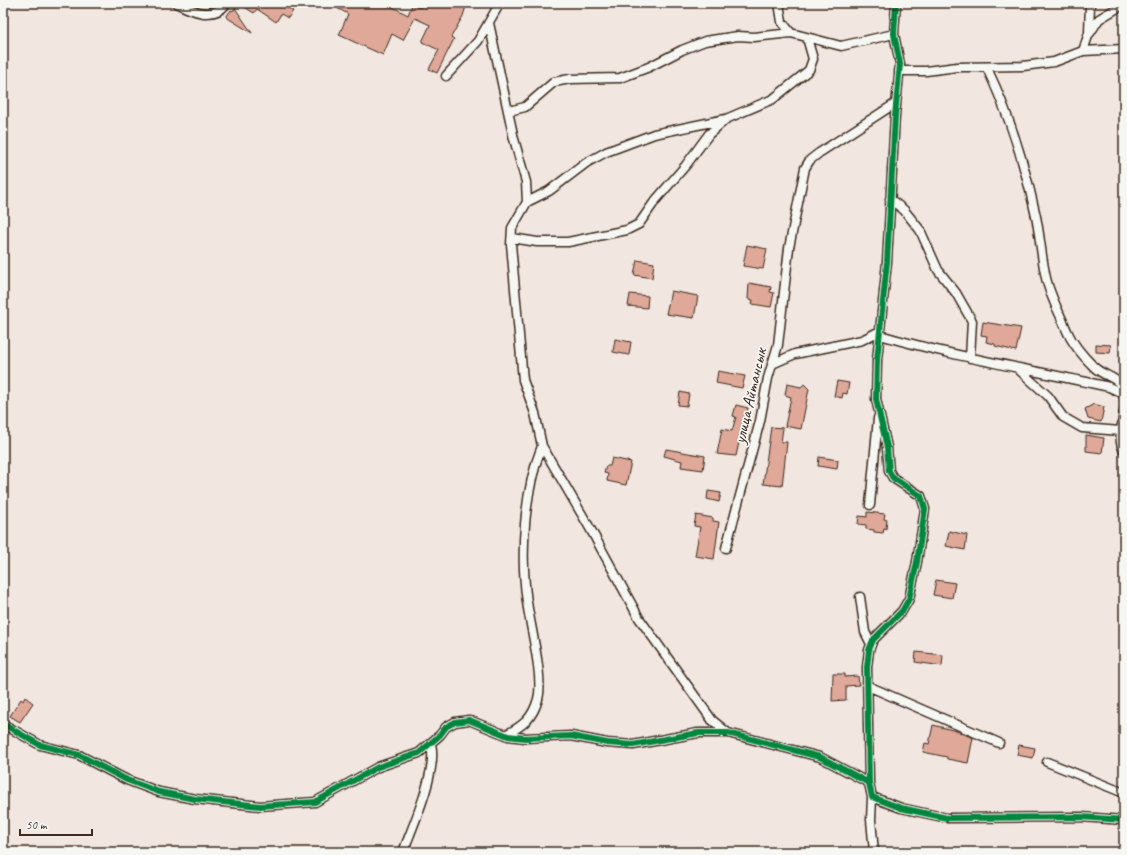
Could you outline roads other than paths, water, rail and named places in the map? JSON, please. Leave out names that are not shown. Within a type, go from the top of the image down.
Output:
[{"type":"street","points":[[176,3],[191,10],[208,14],[224,7],[227,3]]},
{"type":"street","points":[[446,76],[478,41],[500,3]]},
{"type":"street","points":[[780,3],[782,22],[791,33]]},
{"type":"street","points":[[874,852],[871,820],[872,797],[869,783],[868,650],[879,633],[902,611],[909,599],[917,562],[925,509],[921,496],[893,478],[889,471],[887,447],[876,398],[880,333],[888,262],[896,103],[900,71],[894,34],[896,3]]},
{"type":"street","points":[[1083,51],[1089,33],[1090,3]]},
{"type":"street","points":[[1089,33],[1099,19],[1124,4]]},
{"type":"street","points":[[489,23],[514,139],[526,182],[527,202],[512,228],[512,238],[522,380],[535,413],[542,446],[591,530],[639,618],[712,720],[728,733]]},
{"type":"street","points":[[509,112],[524,107],[554,82],[570,79],[620,78],[649,67],[682,50],[705,41],[738,36],[754,37],[791,33],[841,46],[894,34]]},
{"type":"street","points":[[527,202],[549,192],[586,163],[606,152],[654,134],[726,119],[773,99],[809,70],[812,59],[807,38]]},
{"type":"street","points":[[900,71],[926,71],[957,67],[987,68],[1023,66],[1054,62],[1083,51],[1124,49]]},
{"type":"street","points":[[987,68],[1011,125],[1036,214],[1046,280],[1069,336],[1096,369],[1118,381],[1124,394]]},
{"type":"street","name":"улица Айтансык","points":[[726,548],[760,421],[772,364],[778,345],[789,248],[805,168],[810,160],[896,103]]},
{"type":"street","points":[[512,238],[537,242],[568,242],[628,230],[639,224],[655,200],[686,165],[709,134],[726,119]]},
{"type":"street","points":[[890,199],[904,210],[920,230],[938,270],[956,293],[972,321],[970,358]]},
{"type":"street","points":[[772,364],[795,354],[862,340],[880,333],[970,358],[1109,387],[1124,394]]},
{"type":"street","points":[[1017,368],[1048,396],[1063,417],[1082,428],[1121,431]]},
{"type":"street","points":[[870,505],[878,410]]},
{"type":"street","points":[[1124,412],[1121,431],[1122,447],[1124,450]]},
{"type":"street","points":[[505,735],[524,724],[532,717],[539,697],[539,677],[526,600],[524,563],[534,466],[542,446]]},
{"type":"street","points":[[860,597],[865,632],[871,644]]},
{"type":"street","points":[[868,686],[999,743]]},
{"type":"street","points":[[3,724],[40,745],[65,750],[78,755],[127,780],[159,792],[195,799],[260,806],[315,802],[378,767],[419,753],[431,744],[446,727],[455,722],[468,720],[505,735],[525,738],[571,736],[607,743],[633,745],[698,732],[728,733],[820,757],[869,783]]},
{"type":"street","points":[[404,852],[430,770],[433,754],[431,744]]},
{"type":"street","points":[[1046,762],[1124,793]]},
{"type":"street","points":[[872,797],[901,808],[947,818],[1081,817],[1124,820]]}]
